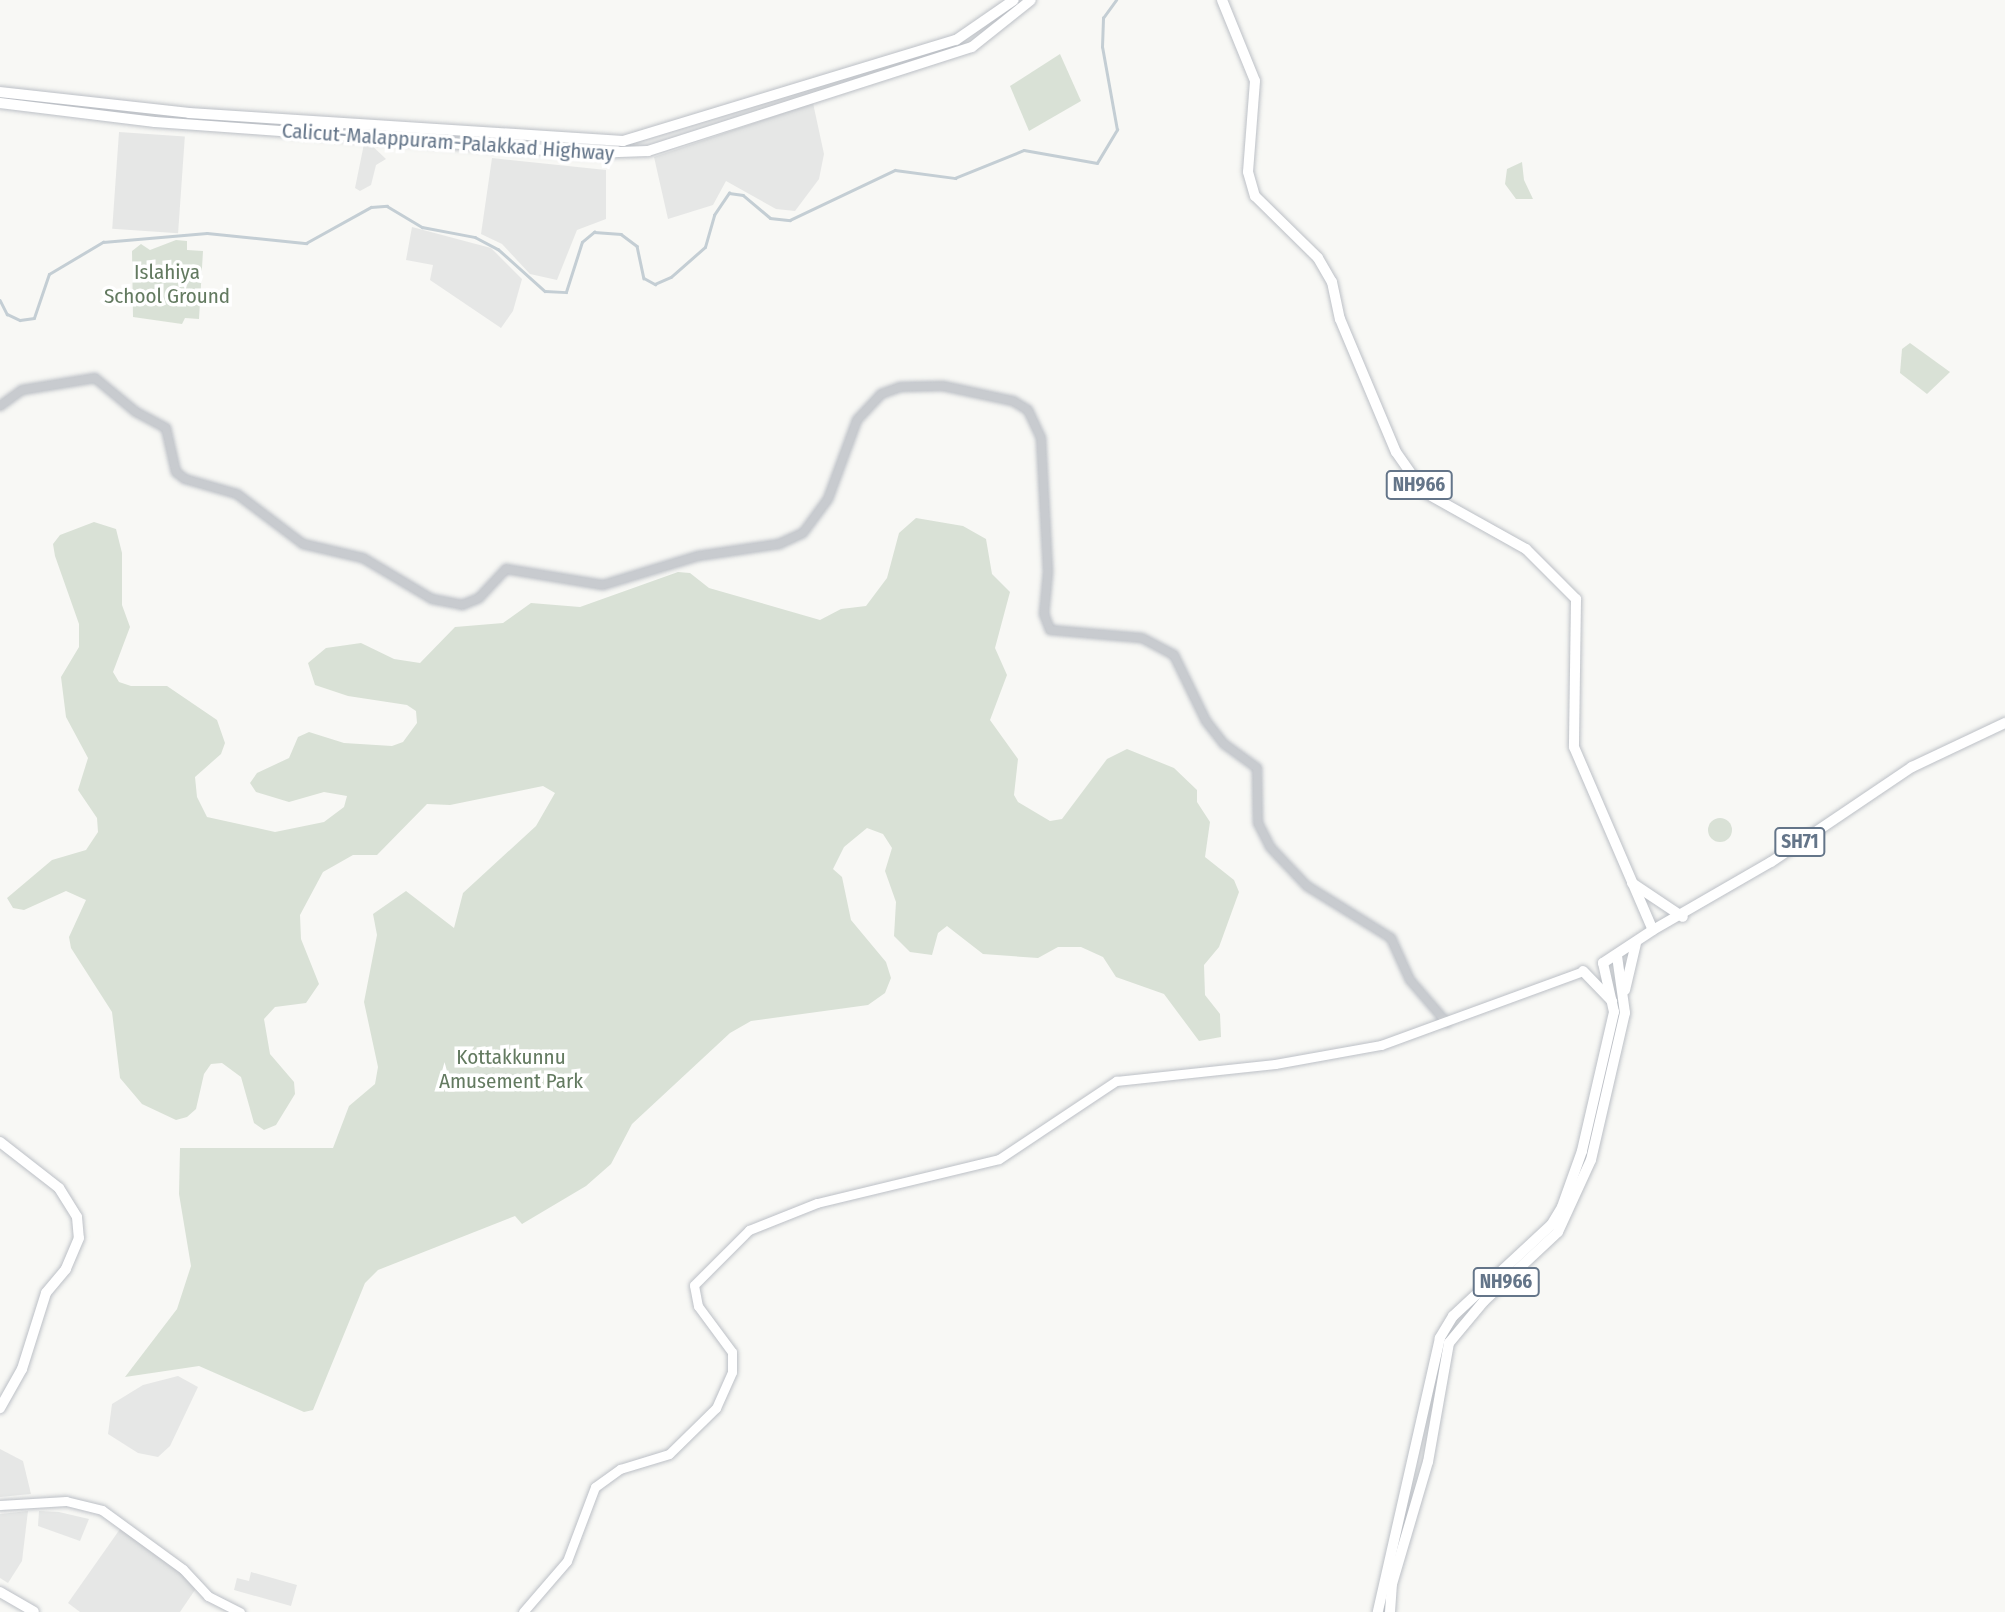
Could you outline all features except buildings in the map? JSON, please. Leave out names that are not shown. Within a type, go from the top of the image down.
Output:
[{"type":"main road","name":"Calicut-Malappuram-Palakkad Highway","points":[[0,92],[189,113],[623,141],[956,40],[1014,0]]},
{"type":"main road","name":"Calicut-Malappuram-Palakkad Highway","points":[[0,103],[155,122],[623,153],[709,132],[972,47],[1031,0]]},
{"type":"main road","name":"NH966","points":[[1222,0],[1255,80],[1248,172],[1255,196],[1318,258],[1332,282],[1340,319],[1396,453],[1424,492],[1516,542],[1576,599],[1572,735],[1653,930]]},
{"type":"main road","points":[[705,117],[709,132]]},
{"type":"main road","points":[[531,149],[533,135]]},
{"type":"main road","name":"SH71","points":[[1653,930],[1683,917],[1912,767],[2005,723]]},
{"type":"main road","points":[[1632,883],[1683,917]]},
{"type":"main road","points":[[523,1612],[542,1596],[566,1561],[595,1487],[620,1469],[669,1454],[716,1408],[732,1372],[732,1352],[698,1306],[694,1285],[749,1230],[817,1203],[999,1160],[1116,1081],[1275,1064],[1381,1045],[1447,1023],[1603,963],[1618,956],[1653,930]]},
{"type":"main road","points":[[1625,990],[1636,943]]},
{"type":"main road","name":"NH966","points":[[1390,1612],[1392,1584],[1428,1462],[1449,1343],[1485,1301],[1558,1232],[1571,1213],[1604,1111],[1625,990],[1618,956]]},
{"type":"main road","name":"NH966","points":[[1378,1612],[1440,1338],[1453,1317],[1551,1225],[1562,1207],[1582,1151],[1614,1003],[1603,963]]},
{"type":"main road","points":[[1583,971],[1614,1003]]},
{"type":"main road","points":[[0,1142],[59,1188],[79,1227],[74,1252],[46,1293],[22,1369],[0,1408]]},
{"type":"main road","points":[[0,1505],[66,1501],[102,1510],[183,1569],[208,1596],[240,1612]]},
{"type":"main road","points":[[0,1592],[34,1612]]},
{"type":"street","points":[[0,406],[22,390],[96,378],[136,412],[166,428],[176,472],[185,479],[237,494],[303,544],[363,558],[432,599],[462,606],[479,597],[506,569],[603,585],[698,556],[779,544],[803,533],[828,499],[856,420],[881,394],[900,387],[943,386],[1013,401],[1028,410],[1041,438],[1045,624],[1059,635],[1142,638],[1174,656],[1206,721],[1257,768],[1258,823],[1270,847],[1307,886],[1391,938],[1410,980],[1447,1023]]},
{"type":"shaded area","points":[[813,103],[824,154],[819,179],[795,211],[776,209],[726,181],[713,205],[668,219],[654,157]]},
{"type":"shaded area","points":[[119,132],[185,137],[178,233],[112,229]]},
{"type":"shaded area","points":[[365,139],[386,159],[376,165],[371,185],[360,191],[355,188]]},
{"type":"shaded area","points":[[492,158],[606,170],[606,219],[577,230],[557,280],[530,274],[502,244],[481,234]]},
{"type":"shaded area","points":[[412,227],[491,248],[522,279],[513,311],[501,328],[430,280],[433,265],[406,260]]},
{"type":"shaded area","points":[[178,1376],[198,1387],[170,1446],[158,1457],[138,1453],[108,1434],[112,1404],[143,1385]]},
{"type":"shaded area","points":[[0,1449],[23,1461],[31,1494],[0,1497]]},
{"type":"shaded area","points":[[28,1511],[22,1561],[8,1583],[0,1578],[0,1514]]},
{"type":"shaded area","points":[[39,1511],[59,1512],[89,1519],[80,1541],[38,1526]]},
{"type":"shaded area","points":[[120,1529],[199,1584],[180,1612],[80,1612],[68,1603]]},
{"type":"shaded area","points":[[251,1572],[297,1585],[291,1606],[234,1590],[237,1578],[249,1581]]},
{"type":"green space","points":[[1060,54],[1081,101],[1029,131],[1010,86]]},
{"type":"green space","points":[[1522,162],[1524,180],[1533,199],[1516,199],[1505,184],[1507,169]]},
{"type":"green space","name":"Islahiya School Ground","points":[[176,240],[187,241],[187,250],[203,251],[199,319],[185,318],[182,324],[133,317],[132,251],[141,244],[150,250]]},
{"type":"green space","points":[[1910,343],[1950,372],[1927,394],[1900,373],[1902,349]]},
{"type":"green space","name":"Kottakkunnu Amusement Park","points":[[916,518],[963,526],[986,539],[992,574],[1010,592],[995,648],[1007,675],[990,720],[1018,759],[1014,795],[1018,802],[1050,821],[1062,819],[1107,759],[1127,749],[1174,768],[1197,790],[1197,802],[1210,822],[1205,857],[1234,880],[1239,892],[1219,947],[1204,965],[1205,995],[1220,1014],[1221,1037],[1199,1041],[1164,994],[1116,977],[1103,957],[1081,947],[1058,947],[1038,958],[983,954],[947,926],[938,933],[932,955],[910,952],[894,936],[896,902],[885,871],[892,848],[883,834],[867,828],[844,847],[833,869],[842,877],[851,920],[886,962],[891,978],[885,993],[868,1005],[751,1021],[730,1033],[632,1124],[611,1164],[586,1186],[522,1224],[515,1216],[378,1270],[365,1283],[313,1410],[304,1412],[199,1366],[125,1377],[177,1309],[191,1266],[179,1194],[180,1148],[333,1148],[349,1106],[375,1084],[378,1067],[364,1002],[377,935],[373,914],[406,891],[454,928],[463,893],[536,826],[555,793],[543,786],[450,805],[427,804],[377,855],[353,855],[323,872],[300,915],[301,939],[319,984],[306,1003],[275,1007],[264,1019],[270,1054],[294,1082],[295,1094],[276,1125],[264,1130],[254,1123],[241,1077],[222,1063],[211,1064],[204,1074],[196,1109],[187,1117],[176,1120],[142,1104],[120,1078],[112,1012],[71,948],[69,937],[86,900],[66,891],[24,910],[13,908],[7,898],[52,860],[86,850],[98,832],[97,818],[78,790],[88,758],[66,717],[61,677],[79,647],[79,624],[55,556],[53,544],[60,535],[94,522],[116,529],[122,553],[122,605],[130,627],[113,672],[119,682],[131,686],[167,686],[217,720],[225,743],[221,754],[195,777],[197,797],[207,817],[275,832],[324,822],[344,807],[347,796],[324,792],[289,802],[256,792],[250,783],[257,773],[289,758],[298,737],[309,732],[344,743],[392,746],[403,742],[417,723],[416,711],[407,705],[348,696],[315,685],[308,663],[326,648],[361,643],[394,659],[420,663],[455,627],[503,623],[531,603],[580,607],[678,572],[690,573],[709,588],[820,620],[841,609],[866,606],[887,578],[899,533]]},
{"type":"green space","points":[[1720,818],[1731,825],[1732,830],[1725,841],[1720,842],[1709,835],[1708,830],[1715,819]]},
{"type":"waterway","points":[[0,300],[7,314],[20,320],[34,318],[49,274],[103,242],[207,233],[306,243],[371,207],[387,206],[422,227],[475,237],[498,249],[545,291],[566,292],[582,242],[594,232],[621,234],[637,246],[644,278],[655,284],[671,277],[705,247],[714,215],[729,193],[743,195],[770,218],[790,220],[895,170],[955,178],[1024,150],[1097,163],[1117,130],[1102,47],[1103,18],[1116,0]]}]
